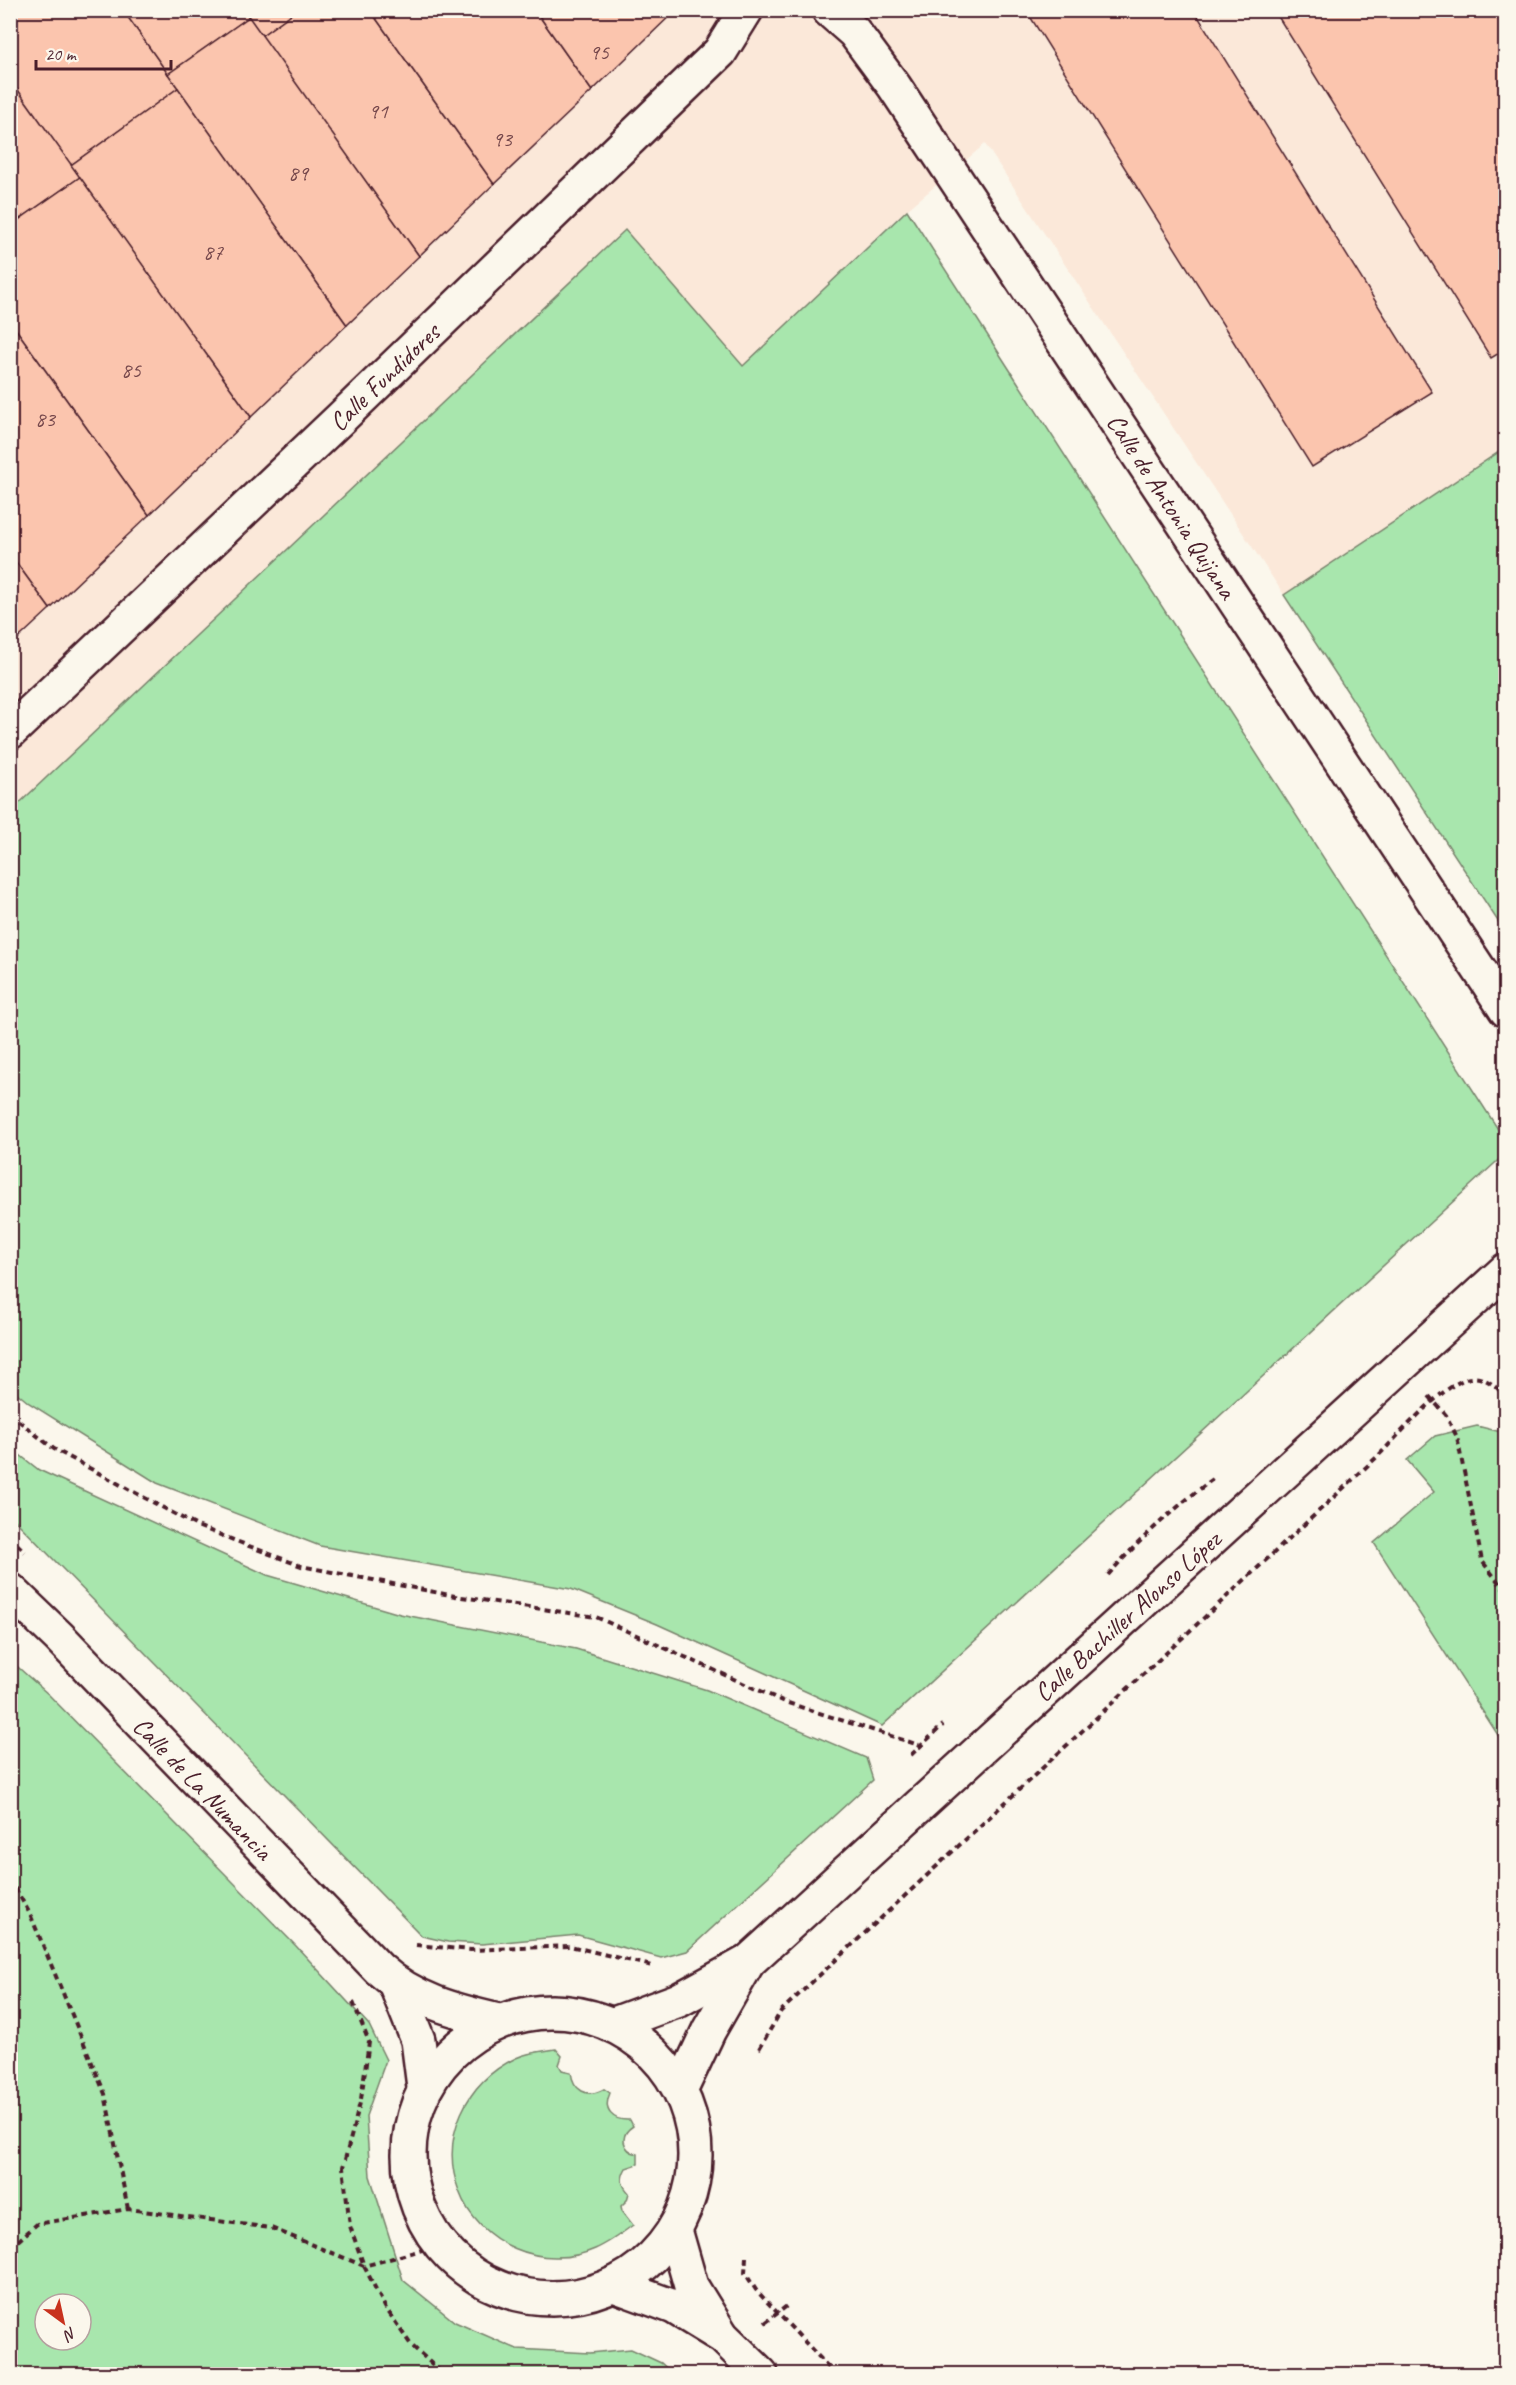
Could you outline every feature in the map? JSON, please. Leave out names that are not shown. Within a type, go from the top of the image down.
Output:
[{"type":"street","name":"Calle Fundidores","points":[[10,732],[341,418],[720,52],[746,10]]},
{"type":"street","name":"Calle de Antonia Quijana","points":[[829,10],[854,32],[894,86],[1506,1010]]},
{"type":"street","name":"Calle Bachiller Alonso López","points":[[614,2024],[679,2000],[748,1962],[1506,1270]]},
{"type":"street","name":"Calle de La Numancia","points":[[10,1590],[388,1977],[449,2009],[499,2021]]},
{"type":"street","name":"Calle Bachiller Alonso López","points":[[681,2090],[709,2030],[748,1962]]},
{"type":"street","name":"Calle de La Numancia","points":[[388,1977],[418,2040],[424,2086]]},
{"type":"street","points":[[572,2012],[614,2024],[654,2051],[681,2090],[696,2136],[694,2185],[675,2230],[649,2262],[614,2285],[568,2298],[520,2295],[476,2278],[440,2245],[416,2204],[408,2156],[411,2126],[424,2086],[445,2057],[468,2039],[499,2021],[528,2013],[572,2012]]},
{"type":"street","points":[[675,2230],[691,2286],[723,2337]]},
{"type":"street","points":[[614,2285],[674,2307],[723,2337],[761,2374]]},
{"type":"path","points":[[1401,1366],[1446,1415],[1457,1437],[1482,1561],[1506,1592]]},
{"type":"path","points":[[759,2049],[781,2011],[1378,1456],[1434,1401],[1452,1386],[1471,1377],[1488,1381],[1506,1397]]},
{"type":"path","points":[[10,1414],[54,1449],[196,1526],[301,1566],[455,1596],[596,1617],[785,1702],[919,1745]]},
{"type":"path","points":[[1105,1578],[1178,1505],[1216,1477]]},
{"type":"path","points":[[905,1761],[919,1745],[945,1723]]},
{"type":"path","points":[[10,1879],[30,1914],[105,2094],[128,2209]]},
{"type":"path","points":[[443,2374],[411,2344],[385,2307],[364,2266],[350,2226],[343,2167],[361,2099],[369,2042],[350,1995],[388,1977],[405,1947],[414,1945],[471,1950],[570,1946],[648,1966],[660,1966]]},
{"type":"path","points":[[10,2248],[37,2224],[128,2209],[272,2228],[364,2266],[440,2245]]},
{"type":"path","points":[[746,2257],[745,2273],[756,2290],[836,2374]]},
{"type":"shaded area","points":[[11,11],[1505,11],[1505,448],[1284,595],[985,144],[895,220],[743,366],[625,230],[11,812]]},
{"type":"green space","points":[[907,210],[1505,1140],[1506,1153],[882,1726],[657,1624],[571,1589],[320,1546],[157,1483],[29,1403],[11,1388],[10,812],[625,230],[743,366]]},
{"type":"green space","points":[[1505,448],[1505,932],[1284,595]]},
{"type":"green space","points":[[1477,1426],[1505,1433],[1505,1746],[1374,1543],[1434,1492],[1407,1460],[1435,1436]]},
{"type":"green space","points":[[11,1448],[39,1470],[267,1575],[400,1614],[576,1649],[707,1690],[866,1758],[873,1780],[687,1951],[661,1958],[578,1935],[482,1944],[448,1942],[422,1936],[11,1516]]},
{"type":"green space","points":[[10,1660],[49,1695],[296,1946],[369,2025],[386,2060],[366,2116],[370,2176],[403,2280],[455,2322],[517,2349],[590,2353],[631,2349],[661,2363],[673,2374],[11,2374]]},
{"type":"green space","points":[[556,2049],[562,2056],[559,2065],[562,2070],[571,2072],[578,2088],[587,2093],[604,2089],[610,2093],[607,2105],[611,2114],[619,2119],[630,2120],[633,2126],[626,2134],[624,2142],[628,2150],[638,2154],[638,2164],[626,2168],[622,2178],[629,2193],[627,2200],[621,2206],[622,2211],[633,2225],[595,2249],[575,2255],[555,2257],[535,2255],[515,2248],[497,2239],[481,2226],[468,2210],[459,2191],[452,2151],[461,2113],[483,2081],[498,2068],[516,2058]]},
{"type":"building","points":[[10,10],[123,10],[178,88],[71,165],[10,79]]},
{"type":"building","points":[[123,10],[244,10],[249,17],[168,74]]},
{"type":"building","points":[[244,10],[297,10],[261,36]]},
{"type":"building","points":[[297,10],[370,10],[494,184],[419,256],[261,36]]},
{"type":"building","points":[[370,10],[535,10],[592,91],[494,184]]},
{"type":"building","points":[[535,10],[676,10],[592,91]]},
{"type":"building","points":[[1026,10],[1194,10],[1432,392],[1312,467]]},
{"type":"building","points":[[1274,10],[1506,10],[1506,349],[1491,358]]},
{"type":"building","points":[[249,17],[419,256],[347,325],[168,74]]},
{"type":"building","points":[[10,79],[80,177],[10,226]]},
{"type":"building","points":[[178,88],[347,325],[251,417],[71,165]]},
{"type":"building","points":[[80,177],[251,417],[149,515],[10,321],[10,226]]},
{"type":"building","points":[[10,321],[149,515],[50,609],[10,554]]},
{"type":"building","points":[[10,554],[50,609],[10,646]]}]
